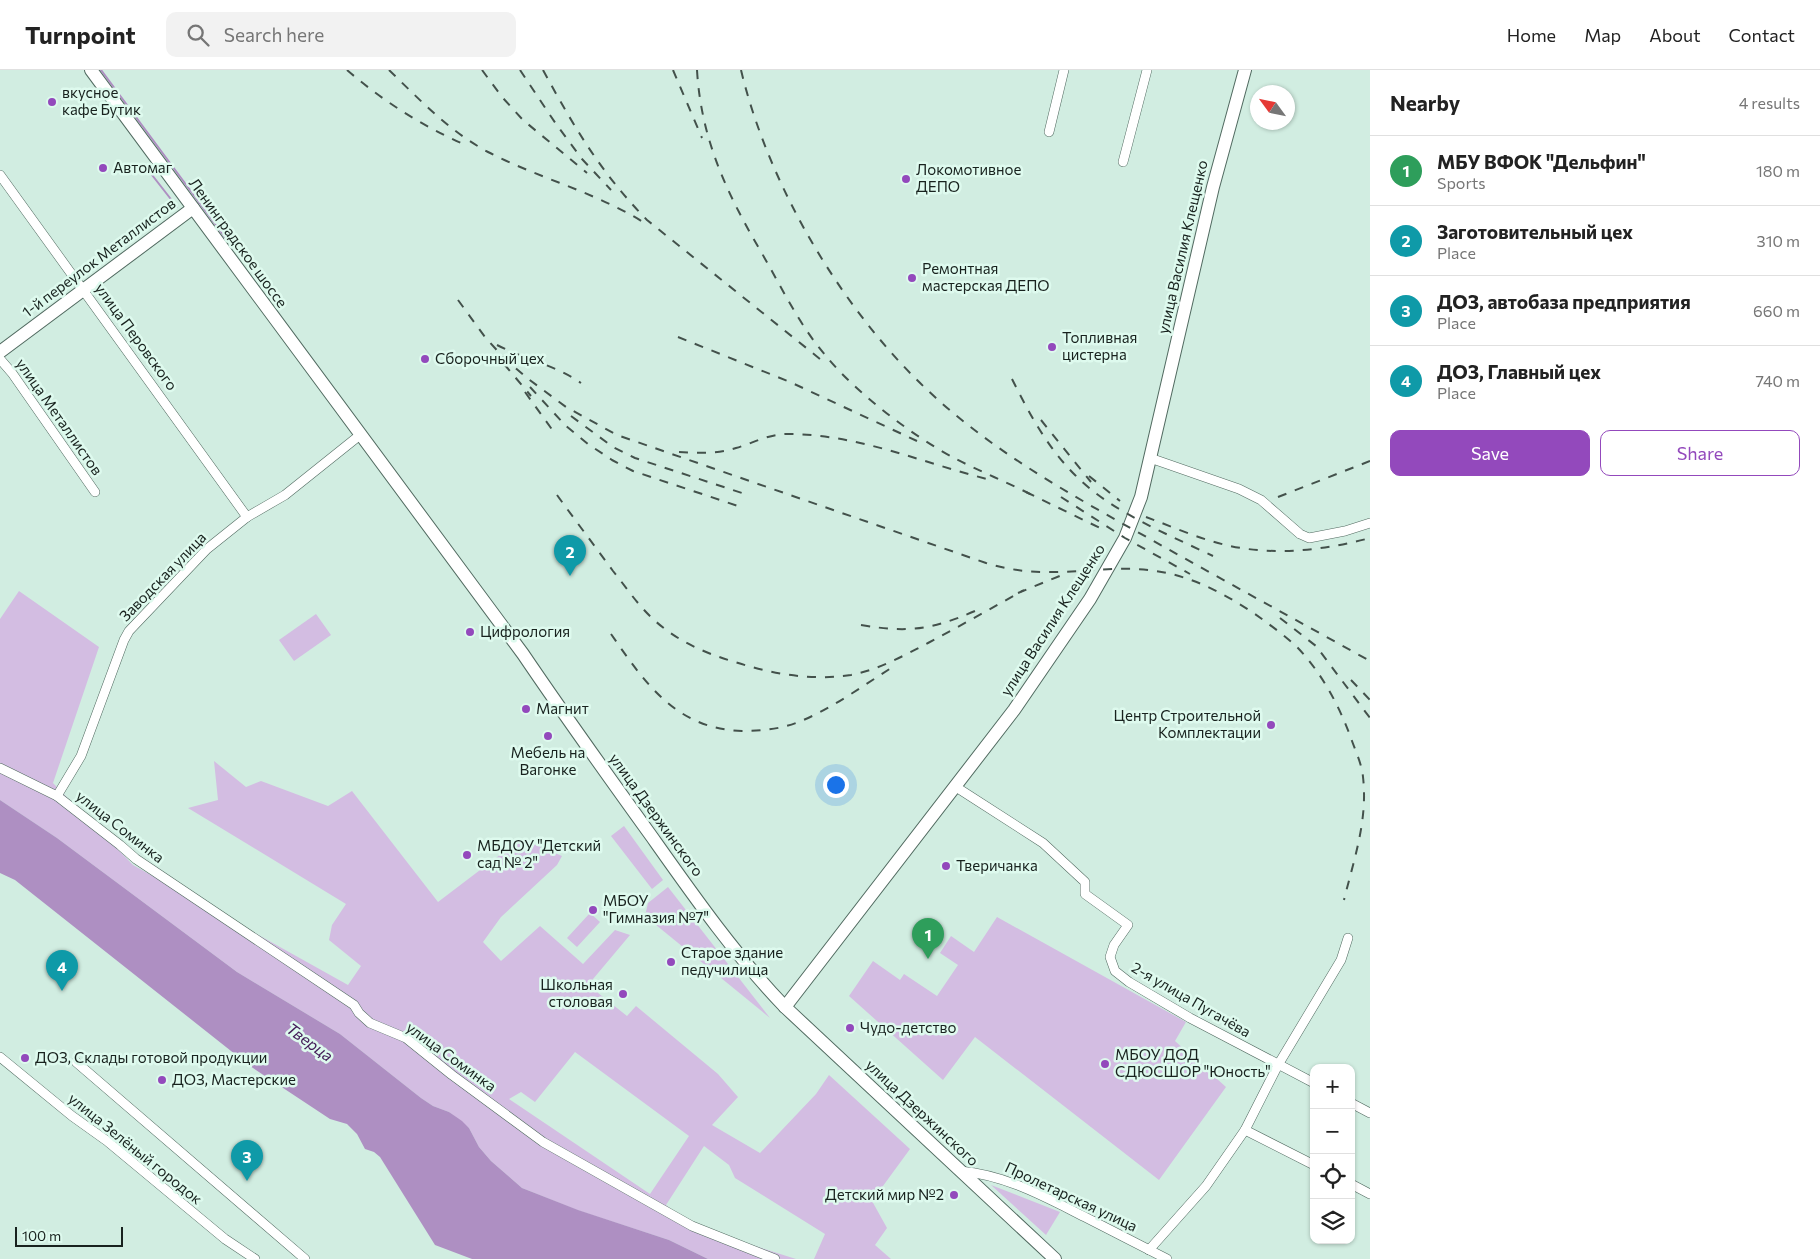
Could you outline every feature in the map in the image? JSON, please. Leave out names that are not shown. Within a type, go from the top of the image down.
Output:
[{"type":"main road","name":"Ленинградское шоссе","points":[[91,70],[360,434]]},
{"type":"main road","name":"улица Василия Клещенко","points":[[784,1007],[1014,710],[1090,599],[1125,538],[1141,498],[1213,187],[1244,70]]},
{"type":"main road","name":"1-й переулок Металлистов","points":[[0,352],[193,208]]},
{"type":"main road","name":"улица Дзержинского","points":[[360,434],[523,654],[578,736],[677,873],[747,965],[784,1007],[1055,1259]]},
{"type":"street","points":[[1049,132],[1064,70]]},
{"type":"street","points":[[1123,162],[1147,70]]},
{"type":"street","name":"улица Перовского","points":[[0,175],[247,517]]},
{"type":"street","name":"улица Металлистов","points":[[0,359],[12,373],[94,492]]},
{"type":"street","name":"Заводская улица","points":[[56,796],[81,756],[129,631],[207,549],[247,517],[285,495],[360,434]]},
{"type":"street","points":[[1150,458],[1239,489],[1261,500],[1300,534],[1309,538],[1345,531],[1370,523]]},
{"type":"street","name":"улица Соминка","points":[[0,768],[56,796],[120,844],[136,859],[354,1005],[359,1013],[370,1023],[406,1038],[452,1075],[543,1142],[692,1226],[775,1259]]},
{"type":"street","name":"2-я улица Пугачёва","points":[[956,787],[1043,843],[1085,882],[1085,894],[1128,925],[1114,944],[1110,957],[1115,971],[1129,982],[1190,1018],[1310,1081]]},
{"type":"street","points":[[1149,1250],[1206,1186],[1245,1130],[1278,1065],[1341,960],[1348,938]]},
{"type":"street","name":"улица Зелёный городок","points":[[0,1057],[72,1116],[107,1141],[225,1239],[255,1259]]},
{"type":"street","points":[[76,1062],[305,1259]]},
{"type":"street","points":[[1355,1105],[1370,1113]]},
{"type":"street","points":[[1245,1130],[1310,1163]]},
{"type":"street","name":"Пролетарская улица","points":[[960,1171],[990,1175],[1009,1181],[1167,1259]]},
{"type":"street","points":[[1355,1186],[1370,1194]]},
{"type":"shaded area","points":[[19,591],[99,647],[53,783],[133,865],[348,985],[361,966],[329,940],[332,925],[346,904],[188,808],[218,800],[214,761],[246,787],[261,781],[328,806],[352,791],[438,902],[521,839],[562,856],[557,865],[501,917],[483,942],[501,961],[540,926],[583,964],[615,930],[630,935],[588,985],[627,1016],[636,1006],[718,1074],[738,1097],[712,1125],[760,1153],[816,1094],[829,1075],[910,1149],[872,1201],[887,1228],[875,1245],[891,1259],[814,1259],[825,1234],[735,1178],[729,1165],[704,1146],[666,1205],[692,1226],[796,1259],[708,1259],[669,1240],[577,1210],[522,1188],[491,1161],[479,1147],[469,1128],[449,1112],[433,1106],[421,1098],[340,1034],[237,972],[57,838],[0,800],[0,619]],"holes":[[[575,1052],[689,1136],[650,1194],[509,1099],[521,1092],[535,1102]]]},
{"type":"shaded area","points":[[316,614],[331,635],[294,661],[279,640]]},
{"type":"shaded area","points":[[624,826],[663,880],[652,889],[611,836]]},
{"type":"shaded area","points":[[668,887],[770,1018],[645,916],[648,903]]},
{"type":"shaded area","points":[[590,913],[600,922],[577,947],[567,938]]},
{"type":"shaded area","name":"МБОУ ДОД СДЮСШОР \"Юность\"","points":[[997,917],[1186,1022],[1175,1041],[1226,1087],[1159,1180],[975,1037],[943,1080],[849,996],[873,961],[900,980],[904,974],[937,996],[958,965],[940,953],[951,936],[974,952]]},
{"type":"shaded area","points":[[991,1185],[1060,1212],[1046,1235]]},
{"type":"water","name":"Тверца","points":[[0,800],[57,838],[237,972],[340,1034],[421,1098],[462,1121],[469,1128],[479,1147],[491,1161],[522,1188],[578,1210],[669,1240],[708,1259],[472,1259],[435,1245],[380,1157],[374,1152],[365,1149],[357,1134],[347,1124],[330,1119],[250,1066],[15,880],[0,873]]},
{"type":"waterway","points":[[101,70],[227,240]]},
{"type":"waterway","points":[[145,166],[177,207]]},
{"type":"railway","points":[[347,70],[375,93],[405,113],[436,131],[468,146]]},
{"type":"railway","points":[[389,70],[448,125],[474,144],[527,170],[606,202],[643,222]]},
{"type":"railway","points":[[482,70],[502,97],[523,120],[587,173]]},
{"type":"railway","points":[[520,70],[582,159],[611,190]]},
{"type":"railway","points":[[543,70],[589,149],[616,185],[647,220],[825,363]]},
{"type":"railway","points":[[673,70],[702,138]]},
{"type":"railway","points":[[697,70],[699,95],[704,119],[717,164],[726,185],[736,207],[791,305],[816,344],[853,385],[886,413],[922,439],[956,459],[1032,495]]},
{"type":"railway","points":[[741,70],[754,115],[771,160],[791,204],[815,248],[842,290],[871,329],[936,398],[986,439],[1066,491],[1370,661]]},
{"type":"railway","points":[[458,300],[485,337],[503,357],[527,378],[566,407],[617,435],[993,565],[1038,572],[1122,569],[1163,572],[1204,585],[1230,598],[1255,614],[1297,647],[1322,679],[1336,703],[1360,763],[1363,777],[1364,809],[1356,854],[1344,900]]},
{"type":"railway","points":[[678,337],[790,382],[917,441]]},
{"type":"railway","points":[[497,345],[560,371],[581,383]]},
{"type":"railway","points":[[504,364],[531,396]]},
{"type":"railway","points":[[1012,379],[1047,441],[1065,464],[1089,488],[1140,521],[1213,556]]},
{"type":"railway","points":[[530,387],[566,426],[612,460],[633,471],[738,506]]},
{"type":"railway","points":[[525,392],[556,435]]},
{"type":"railway","points":[[571,416],[613,447],[635,458],[745,494]]},
{"type":"railway","points":[[1041,420],[1091,482]]},
{"type":"railway","points":[[679,452],[701,453],[722,451],[780,434],[814,435],[865,444],[991,480]]},
{"type":"railway","points":[[1278,497],[1370,461]]},
{"type":"railway","points":[[1089,476],[1120,501]]},
{"type":"railway","points":[[1026,492],[1100,528]]},
{"type":"railway","points":[[557,495],[632,595],[661,626],[690,645],[712,654],[778,673],[807,677],[836,677],[871,670],[919,648],[1024,590]]},
{"type":"railway","points":[[1061,497],[1125,538],[1190,574]]},
{"type":"railway","points":[[1146,517],[1216,543],[1257,550],[1306,550],[1370,538]]},
{"type":"railway","points":[[1018,593],[1062,575]]},
{"type":"railway","points":[[861,625],[892,629],[919,628],[932,626],[975,611]]},
{"type":"railway","points":[[1280,618],[1316,646],[1370,718]]},
{"type":"railway","points":[[611,634],[637,670],[664,700],[698,722],[719,728],[742,731],[772,729],[801,721],[838,702],[896,665]]},
{"type":"railway","points":[[1351,680],[1370,700]]},
{"type":"place","name":"вкусное кафе Бутик","points":[[52,102]]},
{"type":"place","name":"Автомаг","points":[[103,168]]},
{"type":"place","name":"Локомотивное ДЕПО","points":[[906,179]]},
{"type":"place","name":"Ремонтная мастерская ДЕПО","points":[[912,278]]},
{"type":"place","name":"Топливная цистерна","points":[[1052,347]]},
{"type":"place","name":"Сборочный цех","points":[[425,359]]},
{"type":"place","name":"Заготовительный цех","points":[[570,576]]},
{"type":"place","name":"Цифрология","points":[[470,632]]},
{"type":"place","name":"Магнит","points":[[526,709]]},
{"type":"place","name":"Центр Строительной Комплектации","points":[[1271,725]]},
{"type":"place","name":"Мебель на Вагонке","points":[[548,736]]},
{"type":"place","name":"МБДОУ \"Детский сад № 2\"","points":[[467,855]]},
{"type":"place","name":"Тверичанка","points":[[946,866]]},
{"type":"place","name":"МБОУ \"Гимназия №7\"","points":[[593,910]]},
{"type":"place","name":"МБУ ВФОК \"Дельфин\"","points":[[928,959]]},
{"type":"place","name":"Старое здание педучилища","points":[[671,962]]},
{"type":"place","name":"ДОЗ, Главный цех","points":[[62,991]]},
{"type":"place","name":"Школьная столовая","points":[[623,994]]},
{"type":"place","name":"Чудо-детство","points":[[850,1028]]},
{"type":"place","name":"ДОЗ, Склады готовой продукции","points":[[25,1058]]},
{"type":"place","name":"МБОУ ДОД СДЮСШОР \"Юность\"","points":[[1105,1064]]},
{"type":"place","name":"ДОЗ, Мастерские","points":[[162,1080]]},
{"type":"place","name":"ДОЗ, автобаза предприятия","points":[[247,1181]]},
{"type":"place","name":"Детский мир №2","points":[[954,1195]]}]
